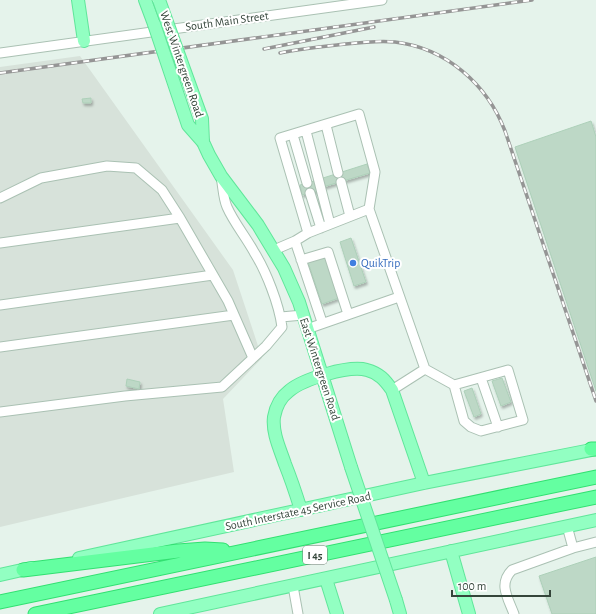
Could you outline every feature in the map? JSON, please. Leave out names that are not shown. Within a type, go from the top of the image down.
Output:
[{"type":"highway","name":"I 45","points":[[0,602],[596,477]]},
{"type":"highway","name":"I 45","points":[[35,614],[596,497]]},
{"type":"highway","points":[[23,570],[178,551],[205,549],[240,551]]},
{"type":"main road","points":[[78,0],[84,41]]},
{"type":"main road","name":"West Wintergreen Road","points":[[146,0],[188,125],[203,142]]},
{"type":"main road","name":"West Wintergreen Road","points":[[159,0],[202,120],[203,142]]},
{"type":"main road","name":"East Wintergreen Road","points":[[203,142],[221,176],[258,225],[274,250],[284,268],[299,302],[306,329],[323,376],[351,467],[400,614]]},
{"type":"main road","points":[[301,510],[276,438],[274,418],[280,400],[299,384],[345,370],[356,368],[366,370],[380,376],[392,390],[424,483]]},
{"type":"main road","name":"South Interstate 45 Service Road","points":[[0,575],[424,483],[594,449]]},
{"type":"main road","points":[[160,614],[596,520]]},
{"type":"main road","points":[[450,552],[469,614]]},
{"type":"main road","points":[[326,579],[337,614]]},
{"type":"street","name":"South Main Street","points":[[0,53],[382,0]]},
{"type":"street","points":[[308,233],[280,138],[359,114],[375,172],[369,209],[425,369],[454,385],[508,370],[523,420],[481,431],[471,427],[464,421],[454,385]]},
{"type":"street","points":[[326,125],[350,216]]},
{"type":"street","points":[[306,131],[330,224]]},
{"type":"street","points":[[293,135],[321,228]]},
{"type":"street","points":[[0,198],[41,178],[107,166],[136,168],[162,190],[180,218],[228,301],[254,358]]},
{"type":"street","points":[[0,412],[125,396],[222,386],[254,358],[282,327],[281,317],[268,281],[255,253],[239,229],[227,206],[221,176]]},
{"type":"street","points":[[274,250],[295,241],[308,233],[369,209]]},
{"type":"street","points":[[0,242],[180,218]]},
{"type":"street","points":[[295,241],[322,322]]},
{"type":"street","points":[[301,260],[328,252],[348,314]]},
{"type":"street","points":[[0,305],[213,275]]},
{"type":"street","points":[[306,329],[322,322],[399,297]]},
{"type":"street","points":[[0,347],[234,315]]},
{"type":"street","points":[[281,317],[303,315]]},
{"type":"street","points":[[392,390],[425,369]]},
{"type":"street","points":[[481,378],[498,426]]},
{"type":"street","points":[[567,526],[573,548]]},
{"type":"street","points":[[514,614],[504,582],[507,575],[512,570],[573,548],[596,542]]},
{"type":"street","points":[[293,586],[298,614]]},
{"type":"shaded area","points":[[80,56],[233,270],[262,358],[223,399],[234,472],[0,527],[0,67]]},
{"type":"building","points":[[91,98],[91,103],[83,103],[82,99]]},
{"type":"building","points":[[591,121],[596,137],[596,391],[515,147]]},
{"type":"building","points":[[367,164],[370,173],[323,187],[320,179]]},
{"type":"building","points":[[314,181],[317,191],[302,195],[300,185]]},
{"type":"building","points":[[351,238],[366,282],[354,286],[340,242]]},
{"type":"building","name":"QuikTrip","points":[[325,256],[339,298],[322,304],[308,262]]},
{"type":"building","points":[[502,378],[511,402],[501,406],[492,381]]},
{"type":"building","points":[[127,379],[140,382],[139,389],[126,386]]},
{"type":"building","points":[[472,388],[481,414],[474,417],[464,391]]},
{"type":"building","points":[[596,557],[596,614],[552,614],[539,576]]},
{"type":"railway","points":[[0,73],[532,0]]},
{"type":"railway","points":[[264,49],[374,27]]},
{"type":"railway","points":[[280,53],[308,48],[359,43],[381,41],[395,42],[414,46],[447,60],[476,84],[497,114],[505,131],[596,401]]},
{"type":"place","name":"QuikTrip","points":[[353,263]]}]
